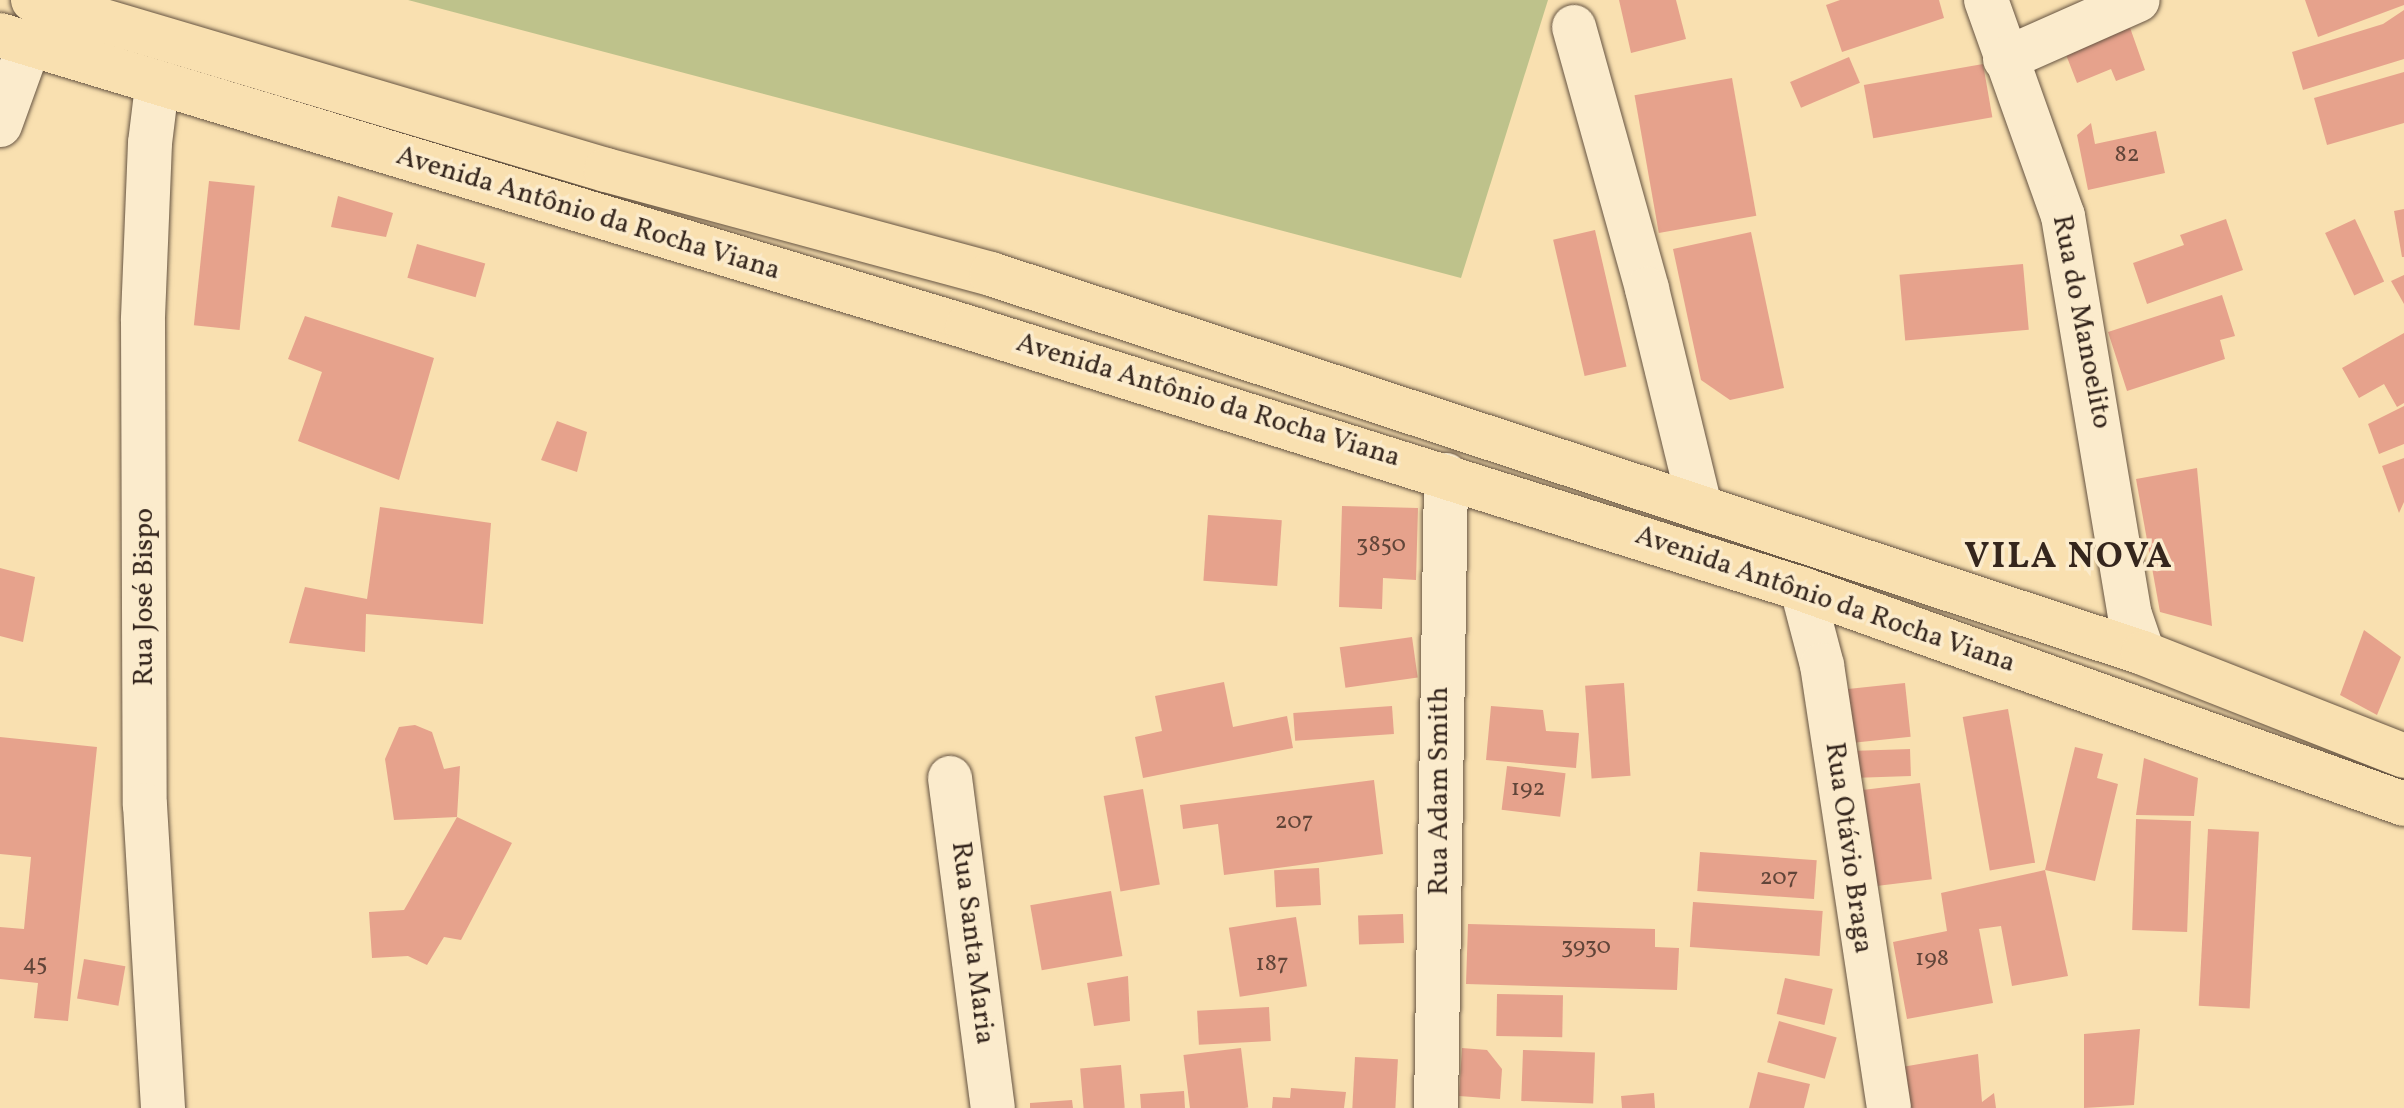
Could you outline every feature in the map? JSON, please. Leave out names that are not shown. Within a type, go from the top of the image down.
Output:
[{"type":"main road","name":"Avenida Antônio da Rocha Viana","points":[[33,0],[606,170],[991,274],[1699,503],[2143,653],[2404,756]]},
{"type":"main road","name":"Avenida Antônio da Rocha Viana","points":[[14,40],[157,86],[1446,475],[1802,589],[2404,804]]},
{"type":"street","name":"Rua do Manoelito","points":[[1986,0],[2063,216],[2130,615],[2143,653]]},
{"type":"street","points":[[2005,59],[2138,0]]},
{"type":"street","points":[[1574,27],[1647,289],[1699,503]]},
{"type":"street","points":[[0,125],[14,40]]},
{"type":"street","name":"Rua José Bispo","points":[[157,86],[150,143],[143,321],[145,805],[163,1108]]},
{"type":"street","name":"Rua Adam Smith","points":[[1436,1108],[1446,475]]},
{"type":"street","name":"Rua Otávio Braga","points":[[1802,589],[1822,665],[1889,1108]]},
{"type":"street","name":"Rua Santa Maria","points":[[950,778],[993,1108]]},
{"type":"green space","points":[[408,0],[1548,0],[1461,278]]},
{"type":"building","points":[[1619,0],[1676,0],[1686,39],[1631,53]]},
{"type":"building","points":[[1840,0],[1939,0],[1944,18],[1842,52],[1826,5]]},
{"type":"building","points":[[2305,0],[2404,0],[2404,5],[2318,37]]},
{"type":"building","points":[[2404,10],[2404,59],[2303,90],[2292,52],[2383,24]]},
{"type":"building","points":[[2128,22],[2145,70],[2116,81],[2111,69],[2077,83],[2063,47]]},
{"type":"building","points":[[1849,57],[1860,83],[1801,108],[1790,82]]},
{"type":"building","points":[[1983,64],[1992,117],[1873,138],[1864,85]]},
{"type":"building","points":[[2404,72],[2404,123],[2327,145],[2314,98]]},
{"type":"building","points":[[1732,78],[1756,216],[1659,233],[1635,95]]},
{"type":"building","points":[[2091,123],[2095,144],[2156,131],[2165,173],[2088,190],[2077,135]]},
{"type":"building","points":[[209,181],[255,186],[240,330],[194,325]]},
{"type":"building","points":[[338,196],[393,213],[386,237],[331,227]]},
{"type":"building","points":[[2404,209],[2404,257],[2402,257],[2394,211]]},
{"type":"building","points":[[2226,219],[2243,270],[2147,304],[2133,263],[2184,245],[2180,235]]},
{"type":"building","points":[[2355,219],[2384,282],[2354,295],[2325,233]]},
{"type":"building","points":[[1595,230],[1626,366],[1585,376],[1553,240]]},
{"type":"building","points":[[1751,232],[1784,388],[1730,400],[1701,380],[1673,249]]},
{"type":"building","points":[[417,244],[485,264],[476,297],[407,278]]},
{"type":"building","points":[[2023,264],[2029,330],[1905,341],[1899,275]]},
{"type":"building","points":[[2404,275],[2404,304],[2391,281]]},
{"type":"building","points":[[2222,295],[2235,336],[2220,340],[2225,359],[2127,391],[2108,332]]},
{"type":"building","points":[[305,316],[434,358],[399,480],[298,441],[322,372],[288,359]]},
{"type":"building","points":[[2404,333],[2404,403],[2397,407],[2384,384],[2359,398],[2342,368]]},
{"type":"building","points":[[2404,406],[2404,444],[2379,454],[2368,424]]},
{"type":"building","points":[[557,421],[587,432],[577,472],[541,460]]},
{"type":"building","points":[[2404,458],[2404,502],[2399,513],[2382,466]]},
{"type":"building","points":[[2197,468],[2212,626],[2160,612],[2136,479]]},
{"type":"building","points":[[1342,506],[1418,508],[1416,580],[1383,578],[1382,609],[1339,607]]},
{"type":"building","points":[[380,507],[491,523],[483,624],[366,614],[365,652],[289,643],[305,587],[367,599]]},
{"type":"building","points":[[1208,515],[1282,520],[1277,586],[1203,581]]},
{"type":"building","points":[[0,568],[35,577],[23,642],[0,636]]},
{"type":"building","points":[[2364,630],[2401,657],[2377,715],[2340,695]]},
{"type":"building","points":[[1412,637],[1418,678],[1345,688],[1340,647]]},
{"type":"building","points":[[1224,682],[1233,727],[1287,716],[1293,748],[1143,778],[1135,737],[1162,731],[1155,696]]},
{"type":"building","points":[[1624,683],[1630,776],[1592,778],[1585,686]]},
{"type":"building","points":[[1905,683],[1911,737],[1844,744],[1838,690]]},
{"type":"building","points":[[1392,706],[1394,734],[1295,741],[1293,713]]},
{"type":"building","points":[[1491,706],[1543,710],[1546,731],[1579,733],[1576,768],[1486,760]]},
{"type":"building","points":[[2008,709],[2035,863],[1990,871],[1963,717]]},
{"type":"building","points":[[415,725],[432,732],[444,769],[460,766],[457,817],[394,820],[385,759],[399,727]]},
{"type":"building","points":[[0,737],[97,747],[68,1021],[34,1018],[38,983],[0,979],[0,927],[24,929],[31,857],[0,854]]},
{"type":"building","points":[[2075,747],[2103,754],[2097,778],[2118,784],[2095,881],[2045,870]]},
{"type":"building","points":[[1910,749],[1911,776],[1844,778],[1843,751]]},
{"type":"building","points":[[2144,758],[2198,778],[2194,816],[2136,815]]},
{"type":"building","points":[[1507,766],[1566,773],[1560,817],[1502,810]]},
{"type":"building","points":[[1374,780],[1383,854],[1224,875],[1218,824],[1183,829],[1180,805]]},
{"type":"building","points":[[1920,783],[1932,879],[1864,888],[1853,791]]},
{"type":"building","points":[[1143,789],[1160,885],[1120,891],[1104,796]]},
{"type":"building","points":[[457,817],[512,843],[461,940],[444,937],[427,965],[408,956],[372,958],[369,912],[404,910]]},
{"type":"building","points":[[2136,819],[2191,821],[2187,932],[2132,930]]},
{"type":"building","points":[[2208,829],[2259,832],[2250,1008],[2199,1006]]},
{"type":"building","points":[[1700,852],[1817,860],[1814,899],[1697,891]]},
{"type":"building","points":[[1319,868],[1321,905],[1276,907],[1274,870]]},
{"type":"building","points":[[2045,870],[2068,976],[2012,986],[2001,926],[1979,929],[1993,1003],[1907,1019],[1893,942],[1947,931],[1941,893]]},
{"type":"building","points":[[1111,891],[1122,956],[1042,970],[1030,905]]},
{"type":"building","points":[[1693,902],[1823,911],[1820,956],[1690,947]]},
{"type":"building","points":[[1403,914],[1404,943],[1359,945],[1358,916]]},
{"type":"building","points":[[1296,917],[1307,986],[1240,997],[1229,928]]},
{"type":"building","points":[[1468,924],[1655,929],[1655,947],[1679,948],[1677,990],[1466,984]]},
{"type":"building","points":[[84,959],[125,966],[118,1006],[77,998]]},
{"type":"building","points":[[1128,976],[1130,1021],[1094,1026],[1087,983]]},
{"type":"building","points":[[1785,978],[1833,989],[1824,1025],[1777,1014]]},
{"type":"building","points":[[1497,994],[1563,995],[1562,1037],[1496,1036]]},
{"type":"building","points":[[1269,1007],[1271,1041],[1199,1045],[1197,1011]]},
{"type":"building","points":[[1779,1021],[1837,1038],[1825,1079],[1767,1062]]},
{"type":"building","points":[[2140,1029],[2134,1105],[2084,1108],[2084,1034]]},
{"type":"building","points":[[1241,1048],[1248,1108],[1190,1108],[1183,1055]]},
{"type":"building","points":[[1462,1048],[1487,1050],[1502,1069],[1500,1099],[1459,1096]]},
{"type":"building","points":[[1523,1050],[1595,1053],[1593,1103],[1521,1101]]},
{"type":"building","points":[[1978,1054],[1982,1102],[1994,1093],[1996,1108],[1903,1108],[1896,1068]]},
{"type":"building","points":[[1355,1057],[1398,1059],[1395,1108],[1352,1108]]},
{"type":"building","points":[[1121,1065],[1125,1108],[1084,1108],[1080,1069]]},
{"type":"building","points":[[1758,1072],[1810,1084],[1804,1108],[1749,1108]]},
{"type":"building","points":[[1291,1088],[1346,1092],[1344,1108],[1272,1108],[1273,1097],[1290,1098]]},
{"type":"building","points":[[1184,1091],[1185,1108],[1141,1108],[1140,1094]]},
{"type":"building","points":[[1654,1093],[1655,1108],[1622,1108],[1621,1096]]},
{"type":"building","points":[[1072,1100],[1073,1108],[1030,1108],[1030,1103]]},
{"type":"district","name":"VILA NOVA","points":[[2069,559]]}]
